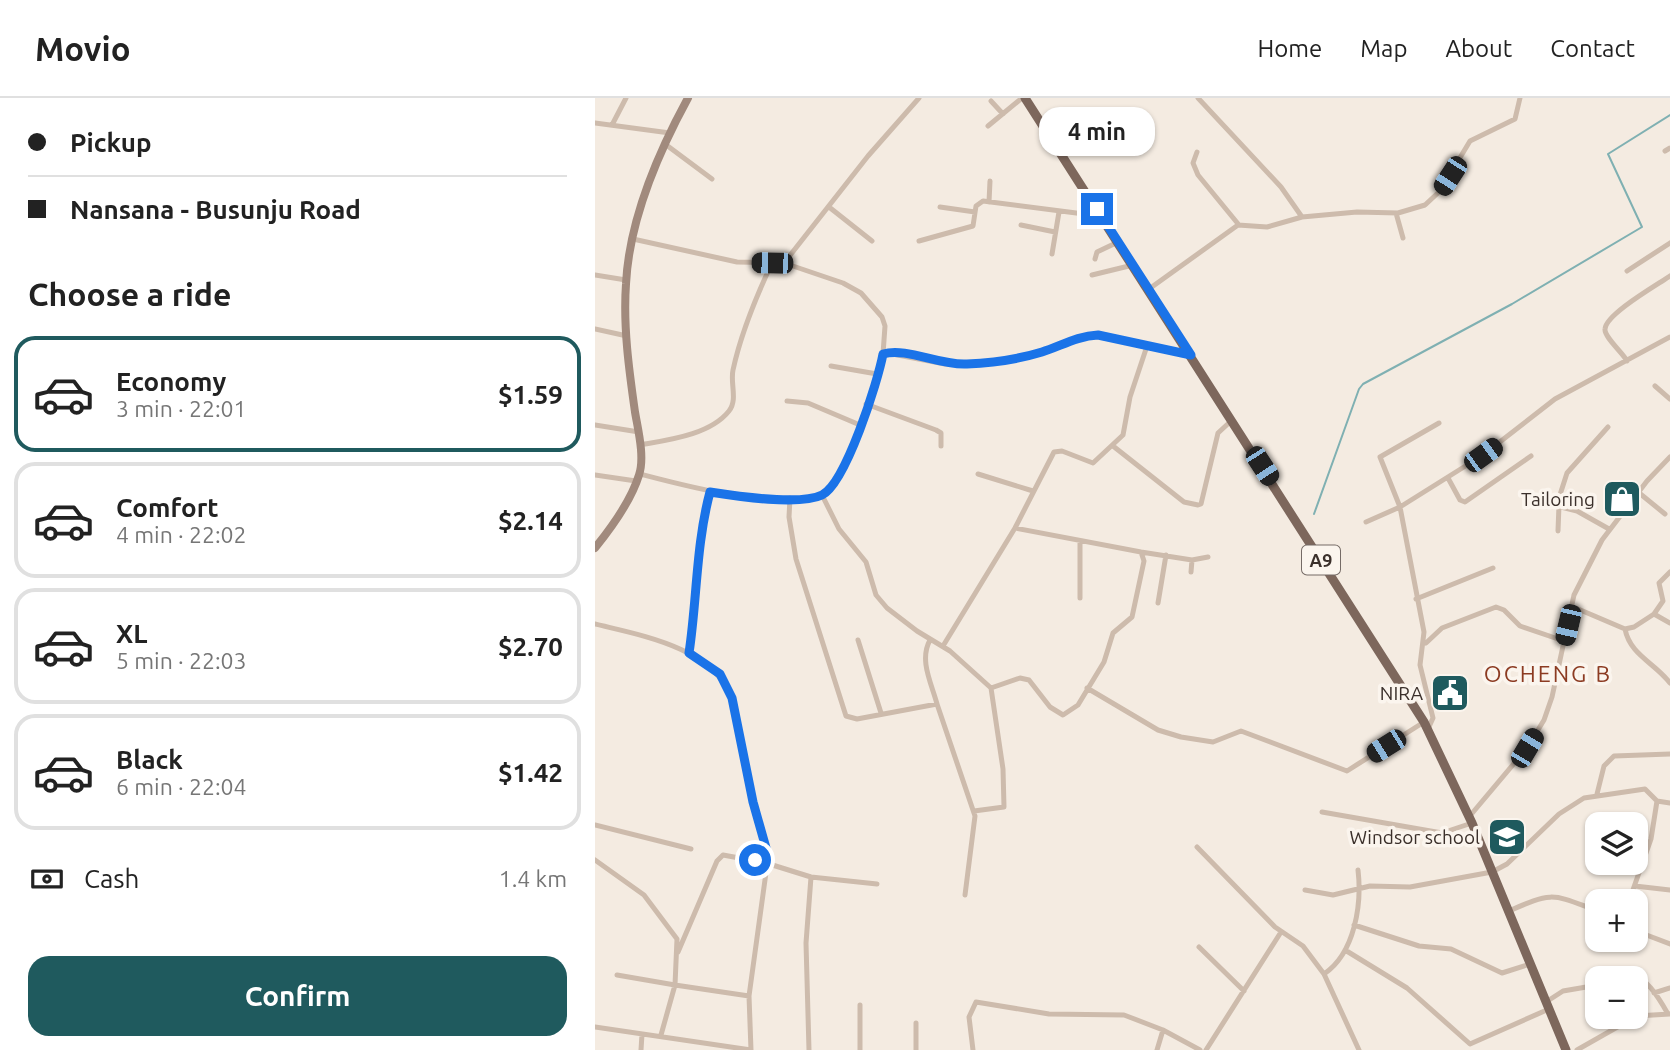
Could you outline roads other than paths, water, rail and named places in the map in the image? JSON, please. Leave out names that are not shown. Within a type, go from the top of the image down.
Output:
[{"type":"main road","name":"A9","points":[[1023,98],[1149,289],[1426,725],[1470,820],[1566,1050]]},
{"type":"street","points":[[612,125],[626,98]]},
{"type":"street","points":[[595,548],[618,516],[638,478],[640,445],[627,336],[626,281],[633,239],[665,144],[688,98]]},
{"type":"street","points":[[785,263],[919,98]]},
{"type":"street","points":[[988,127],[1023,98]]},
{"type":"street","points":[[1198,98],[1282,187],[1302,217]]},
{"type":"street","points":[[1149,289],[1239,225],[1267,227],[1302,217],[1414,210],[1433,198],[1470,141],[1515,119],[1520,108],[1520,98]]},
{"type":"street","points":[[991,101],[1003,114]]},
{"type":"street","points":[[1052,139],[1094,113]]},
{"type":"street","points":[[595,122],[670,133]]},
{"type":"street","points":[[665,144],[712,179]]},
{"type":"street","points":[[1198,152],[1192,163],[1198,175],[1239,225]]},
{"type":"street","points":[[989,202],[990,181]]},
{"type":"street","points":[[919,241],[973,226],[978,204],[989,202],[1084,214],[1097,209]]},
{"type":"street","points":[[829,207],[873,241]]},
{"type":"street","points":[[940,207],[975,212]]},
{"type":"street","points":[[1052,254],[1059,212]]},
{"type":"street","points":[[1396,213],[1403,238]]},
{"type":"street","points":[[1021,225],[1055,232]]},
{"type":"street","points":[[595,475],[638,478],[710,492],[790,498],[822,495],[839,478],[883,354],[885,326],[882,317],[861,293],[843,283],[785,263],[737,262],[633,239]]},
{"type":"street","points":[[1095,260],[1097,252],[1118,243]]},
{"type":"street","points":[[1627,271],[1670,243]]},
{"type":"street","points":[[640,445],[695,432],[728,413],[733,402],[731,386],[734,366],[757,294],[772,263]]},
{"type":"street","points":[[1092,275],[1133,265]]},
{"type":"street","points":[[595,275],[626,281]]},
{"type":"street","points":[[1627,361],[1605,333],[1605,327],[1616,314],[1670,276]]},
{"type":"street","points":[[595,329],[627,336]]},
{"type":"street","points":[[883,354],[901,353],[945,364],[971,364],[1034,354],[1086,335],[1114,337],[1191,355]]},
{"type":"street","points":[[1366,522],[1400,507],[1448,478],[1483,455],[1555,399],[1670,337]]},
{"type":"street","points":[[943,646],[1015,528],[1057,450],[1090,463],[1123,435],[1130,397],[1147,346]]},
{"type":"street","points":[[831,366],[877,374]]},
{"type":"street","points":[[1655,386],[1670,399]]},
{"type":"street","points":[[787,401],[809,403],[860,425]]},
{"type":"street","points":[[866,404],[936,430],[941,433],[941,446]]},
{"type":"street","points":[[1113,446],[1184,502],[1198,505],[1201,504],[1218,433],[1232,420]]},
{"type":"street","points":[[1087,688],[1158,730],[1213,742],[1241,731],[1347,771],[1426,725],[1433,718],[1420,665],[1425,644],[1400,507],[1380,457],[1439,423]]},
{"type":"street","points":[[595,425],[639,432]]},
{"type":"street","points":[[1558,531],[1563,479],[1608,427]]},
{"type":"street","points":[[1448,478],[1460,500],[1465,502],[1531,456]]},
{"type":"street","points":[[1322,812],[1442,833],[1470,820],[1527,748],[1544,720],[1578,585],[1609,529],[1670,457]]},
{"type":"street","points":[[978,474],[1033,492]]},
{"type":"street","points":[[689,653],[697,597],[701,529],[710,492]]},
{"type":"street","points":[[1638,492],[1665,514]]},
{"type":"street","points":[[822,495],[839,529],[866,562],[880,601],[930,640],[943,646],[992,688],[1003,769],[1004,807],[974,811]]},
{"type":"street","points":[[790,498],[789,517],[796,559],[844,712],[849,718],[857,719],[937,704]]},
{"type":"street","points":[[1559,505],[1577,511],[1609,529]]},
{"type":"street","points":[[1015,528],[1192,560],[1208,557]]},
{"type":"street","points":[[1080,541],[1080,598]]},
{"type":"street","points":[[992,688],[1020,678],[1029,680],[1049,707],[1063,715],[1075,709],[1104,662],[1113,633],[1132,617],[1144,561],[1141,552]]},
{"type":"street","points":[[1159,603],[1166,555]]},
{"type":"street","points":[[1191,572],[1192,560]]},
{"type":"street","points":[[1416,598],[1493,568]]},
{"type":"street","points":[[1571,606],[1625,629],[1634,628],[1654,614],[1663,601],[1659,583],[1670,572]]},
{"type":"street","points":[[1425,644],[1442,628],[1496,607],[1502,609],[1520,626],[1564,641]]},
{"type":"street","points":[[1654,614],[1670,623]]},
{"type":"street","points":[[595,624],[689,653],[720,674],[732,698],[753,802],[766,848],[749,996],[751,1050],[595,1027]]},
{"type":"street","points":[[1625,629],[1631,648],[1656,666],[1670,683]]},
{"type":"street","points":[[858,640],[881,713]]},
{"type":"street","points":[[930,640],[924,651],[925,662],[974,811],[965,895]]},
{"type":"street","points":[[1597,794],[1604,766],[1614,756],[1670,754]]},
{"type":"street","points":[[1305,890],[1333,895],[1383,884],[1410,887],[1492,872],[1507,864],[1559,814],[1597,794],[1645,789],[1657,801],[1670,803]]},
{"type":"street","points":[[1634,889],[1651,839],[1657,801]]},
{"type":"street","points":[[595,825],[691,849]]},
{"type":"street","points":[[1198,847],[1281,932],[1303,946],[1325,974],[1359,1050]]},
{"type":"street","points":[[678,952],[718,857],[727,855],[766,863],[811,877],[877,884]]},
{"type":"street","points":[[595,860],[643,895],[677,939],[675,985],[661,1035]]},
{"type":"street","points":[[1325,974],[1340,959],[1354,925],[1360,890],[1358,870]]},
{"type":"street","points":[[809,1050],[806,943],[811,877]]},
{"type":"street","points":[[1635,886],[1670,890]]},
{"type":"street","points":[[1509,911],[1549,894],[1585,905]]},
{"type":"street","points":[[1354,925],[1419,946],[1451,949],[1502,973],[1530,964]]},
{"type":"street","points":[[1206,1050],[1281,932]]},
{"type":"street","points":[[1648,936],[1670,944]]},
{"type":"street","points":[[1199,947],[1244,991]]},
{"type":"street","points":[[1345,950],[1408,988],[1470,1047],[1548,1006],[1563,992],[1585,988]]},
{"type":"street","points":[[617,975],[749,996]]},
{"type":"street","points":[[1648,987],[1669,1014]]},
{"type":"street","points":[[1654,993],[1670,988]]},
{"type":"street","points":[[973,1050],[969,1017],[976,1002],[1049,1014],[1124,1015],[1163,1030],[1200,1050]]},
{"type":"street","points":[[860,1006],[860,1050]]},
{"type":"street","points":[[1648,1016],[1669,1014]]},
{"type":"street","points":[[916,1023],[916,1050]]},
{"type":"street","points":[[1577,1050],[1615,1029]]},
{"type":"street","points":[[1157,1050],[1163,1030]]},
{"type":"street","points":[[641,1050],[642,1034]]},
{"type":"street","points":[[696,1042],[697,1050]]},
{"type":"waterway","points":[[1314,514],[1363,384],[1512,304],[1642,227],[1608,154],[1670,115]]},
{"type":"place","name":"Tailoring","points":[[1622,499]]},
{"type":"place","name":"NIRA","points":[[1450,693]]},
{"type":"place","name":"Windsor school","points":[[1507,837]]},
{"type":"district","name":"OCHENG B","points":[[1548,673]]}]
